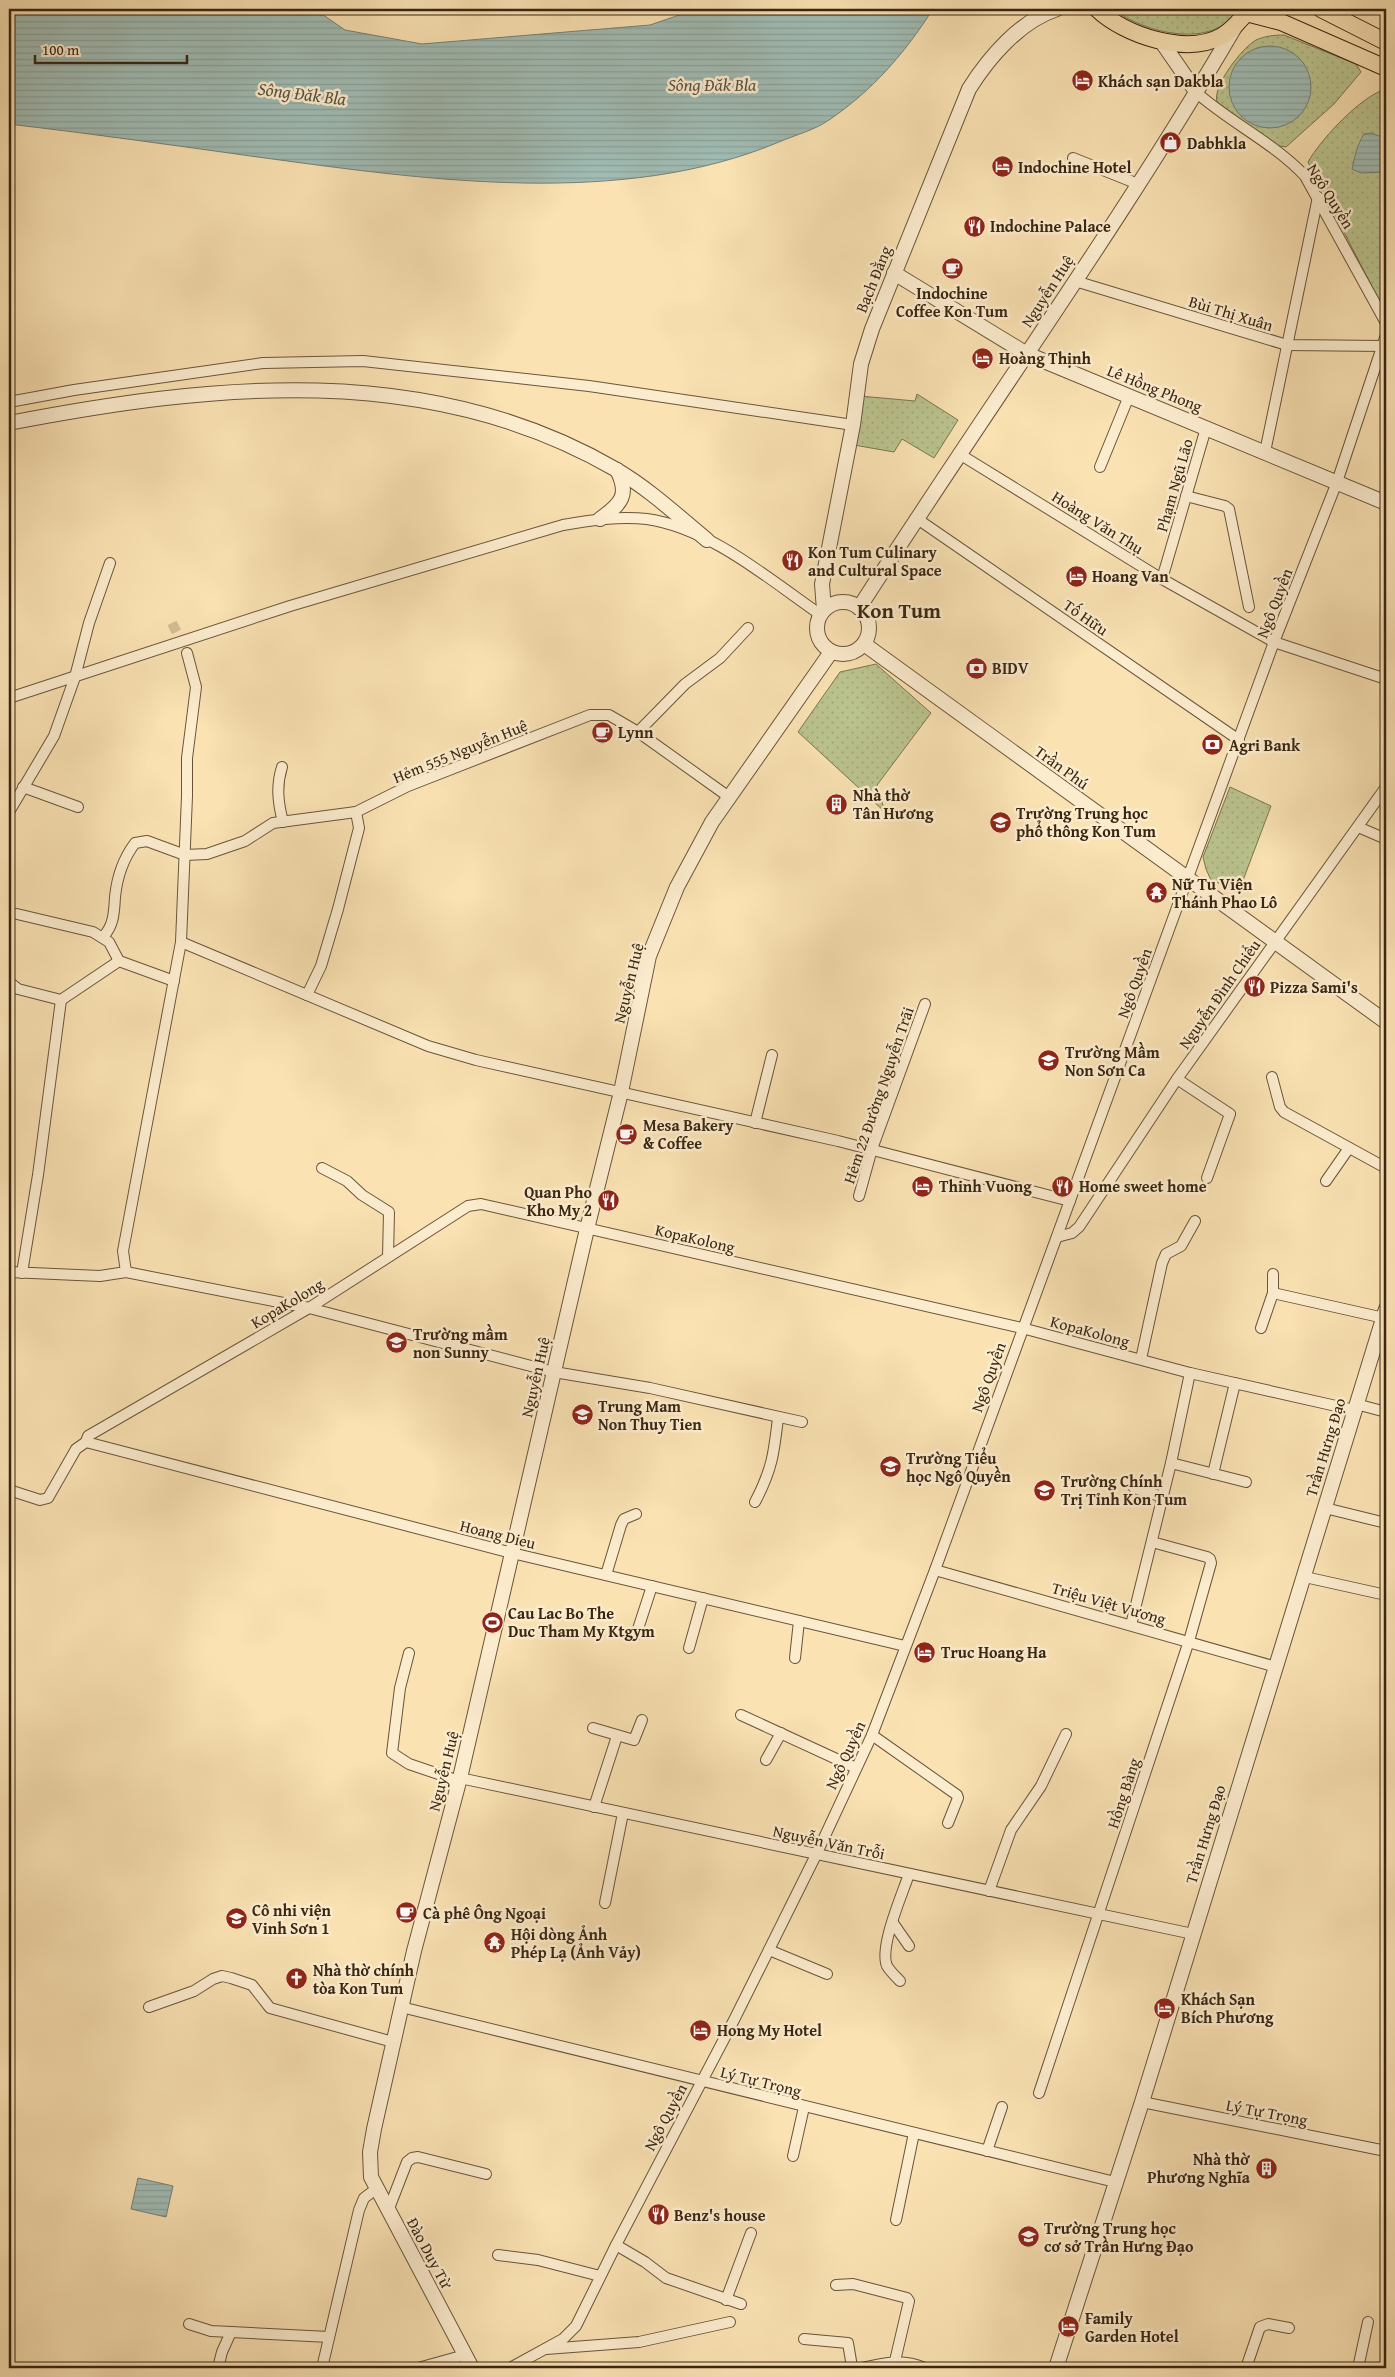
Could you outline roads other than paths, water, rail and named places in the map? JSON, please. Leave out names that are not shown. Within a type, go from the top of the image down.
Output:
[{"type":"main road","points":[[1097,9],[1114,24],[1129,32],[1162,41],[1178,43],[1207,41],[1220,37],[1244,15],[1281,22],[1386,68]]},
{"type":"main road","points":[[1322,9],[1386,42]]},
{"type":"street","points":[[1013,36],[1034,9]]},
{"type":"street","name":"Bạch Đằng","points":[[822,612],[822,584],[853,424],[861,364],[894,273],[969,89],[984,68],[1013,36],[1045,13],[1057,9]]},
{"type":"street","name":"Nguyễn Huệ","points":[[859,608],[916,518],[961,455],[1138,184],[1197,93],[1244,15]]},
{"type":"street","points":[[1162,41],[1197,93]]},
{"type":"street","name":"Ngô Quyền","points":[[1197,93],[1211,105],[1290,160],[1304,176],[1318,197],[1386,323]]},
{"type":"street","points":[[1073,158],[1138,184]]},
{"type":"street","points":[[1265,452],[1318,197]]},
{"type":"street","name":"Lê Hồng Phong","points":[[894,273],[1027,354],[1386,503]]},
{"type":"street","name":"Bùi Thị Xuân","points":[[1074,280],[1287,345],[1385,341]]},
{"type":"street","name":"Ngô Quyền","points":[[510,2368],[563,2339],[576,2326],[769,1950],[816,1855],[872,1734],[935,1570],[1274,642],[1338,482],[1385,341]]},
{"type":"street","points":[[9,402],[74,390],[263,364],[363,362],[589,386],[853,424]]},
{"type":"street","points":[[9,423],[134,402],[287,389],[375,392],[416,398],[476,412],[558,441],[616,470],[707,540],[822,612]]},
{"type":"street","points":[[1100,468],[1129,396]]},
{"type":"street","name":"Phạm Ngũ Lão","points":[[1162,579],[1206,428]]},
{"type":"street","name":"Hoàng Văn Thụ","points":[[961,455],[1162,579],[1274,642],[1386,680]]},
{"type":"street","points":[[600,519],[612,510],[622,497],[623,484],[616,470]]},
{"type":"street","points":[[1186,496],[1229,509],[1249,607]]},
{"type":"street","points":[[9,698],[374,581],[563,525],[600,519],[621,518],[663,523],[707,540]]},
{"type":"street","name":"Tố Hữu","points":[[916,518],[1239,740]]},
{"type":"street","points":[[9,812],[54,736],[75,677],[89,624],[110,563]]},
{"type":"street","points":[[843,602],[853,604],[859,608],[867,618],[869,628],[868,638],[864,644],[853,653],[843,655],[824,648],[816,629],[822,612],[832,604],[843,602]]},
{"type":"street","points":[[638,732],[685,684],[720,658],[748,628]]},
{"type":"street","name":"Trần Phú","points":[[864,644],[1386,1022]]},
{"type":"street","points":[[126,1272],[123,1251],[181,942],[187,758],[196,686],[187,652]]},
{"type":"street","name":"Nguyễn Huệ","points":[[370,2152],[401,2007],[460,1780],[587,1229],[621,1092],[649,956],[677,887],[712,822],[831,652]]},
{"type":"street","name":"Hẻm 555 Nguyễn Huệ","points":[[185,855],[207,854],[246,841],[273,823],[356,812],[408,786],[590,714],[608,715],[638,732],[729,797]]},
{"type":"street","points":[[282,768],[278,786],[279,807],[283,822]]},
{"type":"street","name":"Nguyễn Đình Chiểu","points":[[1056,1237],[1072,1234],[1079,1227],[1177,1079],[1386,786]]},
{"type":"street","points":[[23,787],[78,807]]},
{"type":"street","points":[[307,995],[321,966],[338,909],[359,828],[356,812]]},
{"type":"street","points":[[1358,827],[1386,839]]},
{"type":"street","points":[[103,937],[109,930],[115,913],[115,897],[120,872],[126,857],[135,843],[147,841],[185,855]]},
{"type":"street","points":[[17,914],[82,928],[103,937],[114,948],[119,961],[174,981]]},
{"type":"street","points":[[181,942],[428,1046],[476,1060],[872,1150],[1070,1201]]},
{"type":"street","points":[[9,982],[18,989],[61,1000],[119,961]]},
{"type":"street","points":[[22,1273],[38,1175],[61,1000]]},
{"type":"street","name":"Hẻm 22 Đường Nguyễn Trãi","points":[[859,1196],[872,1150],[925,1004]]},
{"type":"street","points":[[755,1123],[772,1055]]},
{"type":"street","points":[[1272,1077],[1280,1107],[1284,1112],[1386,1168]]},
{"type":"street","points":[[1177,1079],[1230,1114],[1207,1178]]},
{"type":"street","points":[[1326,1181],[1349,1148]]},
{"type":"street","points":[[322,1168],[347,1181],[362,1195],[389,1212],[388,1257]]},
{"type":"street","name":"KopaKolong","points":[[9,1490],[40,1500],[48,1498],[76,1449],[86,1442],[88,1436],[309,1308],[468,1206],[481,1204],[1022,1328],[1190,1373],[1386,1412]]},
{"type":"street","points":[[1141,1360],[1162,1263],[1166,1254],[1181,1246],[1195,1221]]},
{"type":"street","points":[[9,1272],[100,1276],[126,1272],[309,1308],[554,1372],[650,1388],[802,1422]]},
{"type":"street","points":[[1260,1328],[1273,1293],[1273,1274]]},
{"type":"street","points":[[1273,1293],[1385,1313]]},
{"type":"street","name":"Trần Hưng Đạo","points":[[1056,2368],[1142,2102],[1385,1313]]},
{"type":"street","points":[[1131,1625],[1171,1464],[1190,1373]]},
{"type":"street","points":[[1213,1474],[1234,1383]]},
{"type":"street","points":[[755,1502],[768,1477],[774,1452],[778,1418]]},
{"type":"street","name":"Hoang Dieu","points":[[86,1442],[512,1553],[905,1646]]},
{"type":"street","points":[[1171,1464],[1246,1482]]},
{"type":"street","points":[[1134,1488],[1163,1497]]},
{"type":"street","points":[[1325,1508],[1386,1523]]},
{"type":"street","points":[[606,1575],[621,1525],[624,1519],[636,1514]]},
{"type":"street","name":"Hồng Bàng","points":[[1040,2093],[1189,1641],[1210,1559],[1152,1542]]},
{"type":"street","name":"Triệu Việt Vương","points":[[935,1570],[1276,1666]]},
{"type":"street","points":[[1305,1577],[1386,1595]]},
{"type":"street","points":[[636,1635],[652,1586]]},
{"type":"street","points":[[689,1648],[703,1598]]},
{"type":"street","points":[[795,1658],[799,1621]]},
{"type":"street","name":"Nguyễn Văn Trỗi","points":[[409,1653],[400,1688],[392,1753],[409,1764],[460,1780],[1193,1934]]},
{"type":"street","points":[[741,1715],[856,1768]]},
{"type":"street","points":[[593,1728],[634,1740],[642,1720]]},
{"type":"street","points":[[766,1760],[781,1733]]},
{"type":"street","points":[[872,1734],[957,1795],[958,1798],[948,1823]]},
{"type":"street","points":[[989,1891],[1011,1830],[1041,1786],[1066,1734]]},
{"type":"street","points":[[594,1807],[617,1736]]},
{"type":"street","points":[[605,1903],[623,1813]]},
{"type":"street","points":[[900,1981],[887,1967],[885,1954],[908,1874]]},
{"type":"street","points":[[893,1924],[909,1946]]},
{"type":"street","points":[[769,1950],[827,1974]]},
{"type":"street","points":[[149,2007],[194,1991],[213,1979],[222,1976],[252,1985],[270,2008],[393,2042]]},
{"type":"street","name":"Lý Tự Trọng","points":[[401,2007],[700,2082],[1115,2182]]},
{"type":"street","name":"Lý Tự Trọng","points":[[1142,2102],[1386,2151]]},
{"type":"street","points":[[793,2156],[804,2107]]},
{"type":"street","points":[[987,2151],[1002,2107]]},
{"type":"street","points":[[896,2220],[914,2134]]},
{"type":"street","name":"Đào Duy Từ","points":[[370,2152],[370,2177],[472,2368]]},
{"type":"street","points":[[388,2211],[408,2162],[412,2158],[418,2157],[486,2174]]},
{"type":"street","points":[[322,2368],[359,2210],[364,2198],[376,2189]]},
{"type":"street","points":[[726,2300],[751,2234]]},
{"type":"street","points":[[616,2245],[645,2262],[666,2278],[741,2304]]},
{"type":"street","points":[[498,2255],[538,2260],[600,2276]]},
{"type":"street","points":[[836,2285],[852,2284],[907,2298],[908,2302],[895,2361]]},
{"type":"street","points":[[543,2350],[639,2342],[730,2322]]},
{"type":"street","points":[[1358,2368],[1368,2322]]},
{"type":"street","points":[[189,2324],[211,2332],[329,2337]]},
{"type":"street","points":[[1246,2368],[1260,2327],[1268,2324],[1289,2328]]},
{"type":"street","points":[[218,2368],[222,2352],[231,2332]]},
{"type":"street","points":[[804,2339],[848,2343],[852,2367],[855,2368]]},
{"type":"street","points":[[418,2368],[465,2356]]},
{"type":"street","points":[[862,2368],[895,2361],[908,2362],[925,2368]]},
{"type":"water","name":"Sông Đăk Bla","points":[[9,9],[304,9],[319,12],[345,30],[422,44],[650,25],[697,9],[933,9],[899,56],[873,84],[845,109],[811,130],[719,163],[655,175],[590,182],[524,183],[392,174],[9,124]]},
{"type":"water","points":[[1270,46],[1286,49],[1299,58],[1308,71],[1311,87],[1308,103],[1299,116],[1286,125],[1270,128],[1254,125],[1241,116],[1232,103],[1229,87],[1232,71],[1241,58],[1254,49]]},
{"type":"water","points":[[1371,133],[1379,136],[1386,134],[1386,172],[1361,173],[1352,169],[1356,151],[1364,134]]},
{"type":"water","points":[[138,2178],[173,2186],[166,2217],[131,2209]]},
{"type":"tunnel","points":[[172,623],[187,653]]},
{"type":"place","name":"Khách sạn Dakbla","points":[[1082,81]]},
{"type":"place","name":"Dabhkla","points":[[1171,143]]},
{"type":"place","name":"Indochine Hotel","points":[[1002,167]]},
{"type":"place","name":"Indochine Palace","points":[[974,226]]},
{"type":"place","name":"Indochine Coffee Kon Tum","points":[[952,269]]},
{"type":"place","name":"Hoàng Thịnh","points":[[983,358]]},
{"type":"place","name":"Kon Tum Culinary and Cultural Space","points":[[792,561]]},
{"type":"place","name":"Hoang Van","points":[[1076,576]]},
{"type":"place","name":"BIDV","points":[[976,668]]},
{"type":"place","name":"Lynn","points":[[602,732]]},
{"type":"place","name":"Agri Bank","points":[[1213,745]]},
{"type":"place","name":"Nhà thờ Tân Hương","points":[[837,804]]},
{"type":"place","name":"Trường Trung học phổ thông Kon Tum","points":[[1000,822]]},
{"type":"place","name":"Nữ Tu Viện Thánh Phao Lô","points":[[1156,893]]},
{"type":"place","name":"Pizza Sami's","points":[[1254,987]]},
{"type":"place","name":"Trường Mầm Non Sơn Ca","points":[[1049,1061]]},
{"type":"place","name":"Mesa Bakery & Coffee","points":[[627,1134]]},
{"type":"place","name":"Thinh Vuong","points":[[923,1186]]},
{"type":"place","name":"Home sweet home","points":[[1063,1186]]},
{"type":"place","name":"Quan Pho Kho My 2","points":[[608,1201]]},
{"type":"place","name":"Trường mầm non Sunny","points":[[397,1343]]},
{"type":"place","name":"Trung Mam Non Thuy Tien","points":[[582,1415]]},
{"type":"place","name":"Trường Tiểu học Ngô Quyền","points":[[890,1467]]},
{"type":"place","name":"Trường Chính Trị Tỉnh Kon Tum","points":[[1045,1490]]},
{"type":"place","name":"Cau Lac Bo The Duc Tham My Ktgym","points":[[492,1622]]},
{"type":"place","name":"Truc Hoang Ha","points":[[925,1652]]},
{"type":"place","name":"Cà phê Ông Ngoại","points":[[407,1913]]},
{"type":"place","name":"Cô nhi viện Vinh Sơn 1","points":[[236,1919]]},
{"type":"place","name":"Hội dòng Ảnh Phép Lạ (Ảnh Vảy)","points":[[495,1943]]},
{"type":"place","name":"Nhà thờ chính tòa Kon Tum","points":[[297,1979]]},
{"type":"place","name":"Khách Sạn Bích Phương","points":[[1165,2008]]},
{"type":"place","name":"Hong My Hotel","points":[[701,2030]]},
{"type":"place","name":"Nhà thờ Phương Nghĩa","points":[[1266,2168]]},
{"type":"place","name":"Benz's house","points":[[658,2215]]},
{"type":"place","name":"Trường Trung học cơ sở Trần Hưng Đạo","points":[[1028,2237]]},
{"type":"place","name":"Family Garden Hotel","points":[[1069,2327]]},
{"type":"district","name":"Kon Tum","points":[[899,611]]}]
